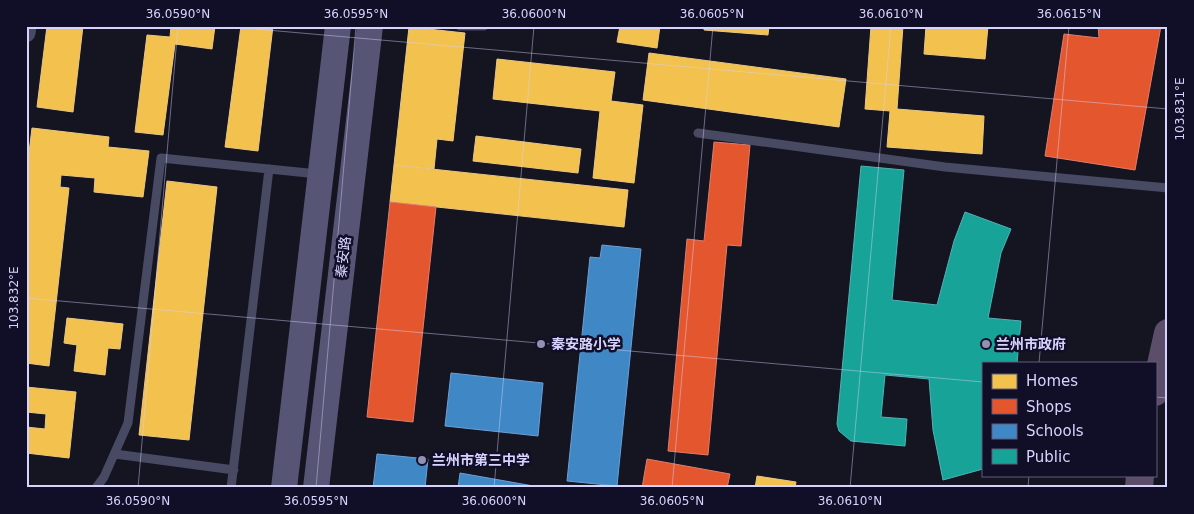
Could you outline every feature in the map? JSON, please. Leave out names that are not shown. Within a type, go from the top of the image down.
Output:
[{"type":"highway","points":[[1156,387],[1168,333]]},
{"type":"main road","points":[[284,488],[338,26]]},
{"type":"main road","name":"秦安路","points":[[316,488],[370,26]]},
{"type":"street","points":[[26,33],[27,26]]},
{"type":"lane","points":[[460,26],[484,26]]},
{"type":"lane","points":[[698,133],[944,167],[1168,188]]},
{"type":"lane","points":[[96,488],[104,477],[128,423],[161,158],[320,174]]},
{"type":"lane","points":[[232,488],[269,169]]},
{"type":"lane","points":[[114,454],[234,470]]},
{"type":"building: Homes","points":[[47,26],[83,26],[73,112],[37,107]]},
{"type":"building: Homes","points":[[171,26],[215,26],[212,49],[175,44],[163,135],[135,132],[147,35],[170,37]]},
{"type":"building: Homes","points":[[241,26],[273,26],[258,151],[225,147]]},
{"type":"building: Homes","points":[[620,26],[660,26],[657,48],[617,42]]},
{"type":"building: Homes","points":[[704,26],[769,26],[768,35],[704,30]]},
{"type":"building: Homes","points":[[871,26],[903,26],[897,109],[984,116],[982,154],[887,147],[890,111],[865,109]]},
{"type":"building: Homes","points":[[926,26],[988,26],[985,59],[924,54]]},
{"type":"building: Homes","points":[[409,27],[465,33],[453,141],[437,139],[434,169],[394,165]]},
{"type":"building: Homes","points":[[649,53],[846,79],[839,127],[643,100]]},
{"type":"building: Homes","points":[[497,59],[615,72],[611,101],[643,105],[634,183],[593,178],[600,111],[493,99]]},
{"type":"building: Homes","points":[[32,128],[109,137],[108,147],[149,151],[143,197],[94,192],[95,178],[61,175],[60,187],[69,188],[49,366],[26,363],[26,177]]},
{"type":"building: Homes","points":[[476,136],[581,149],[578,173],[473,161]]},
{"type":"building: Homes","points":[[394,165],[628,190],[624,227],[390,202]]},
{"type":"building: Homes","points":[[167,181],[217,187],[189,440],[139,435]]},
{"type":"building: Homes","points":[[67,318],[123,324],[120,349],[108,348],[105,375],[74,371],[77,345],[64,343]]},
{"type":"building: Homes","points":[[26,387],[76,392],[69,458],[26,453],[26,427],[45,429],[46,414],[26,412]]},
{"type":"building: Homes","points":[[757,476],[796,482],[795,488],[755,488]]},
{"type":"building: Shops","points":[[1098,26],[1161,26],[1135,170],[1045,156],[1064,34],[1099,38]]},
{"type":"building: Shops","points":[[714,142],[750,145],[741,246],[727,245],[708,455],[668,451],[687,239],[704,241]]},
{"type":"building: Shops","points":[[390,202],[436,207],[413,422],[367,417]]},
{"type":"building: Shops","points":[[647,459],[730,474],[727,488],[642,488]]},
{"type":"building: Schools","points":[[602,245],[641,249],[617,486],[567,481],[590,257],[600,258]]},
{"type":"building: Schools","points":[[451,373],[543,383],[538,436],[445,426]]},
{"type":"building: Schools","points":[[377,454],[428,459],[425,488],[373,488]]},
{"type":"building: Schools","points":[[460,473],[539,487],[539,488],[458,488]]},
{"type":"building: Public","points":[[861,166],[904,170],[892,300],[937,305],[954,241],[965,212],[1011,229],[1001,253],[988,318],[1021,321],[1017,362],[982,362],[982,469],[943,480],[933,430],[929,379],[885,375],[881,417],[907,419],[905,446],[851,441],[839,431],[837,424]]},
{"type":"place","name":"秦安路小学","points":[[541,344]]},
{"type":"place","name":"兰州市政府","points":[[986,344]]},
{"type":"place","name":"兰州市第三中学","points":[[422,460]]}]
